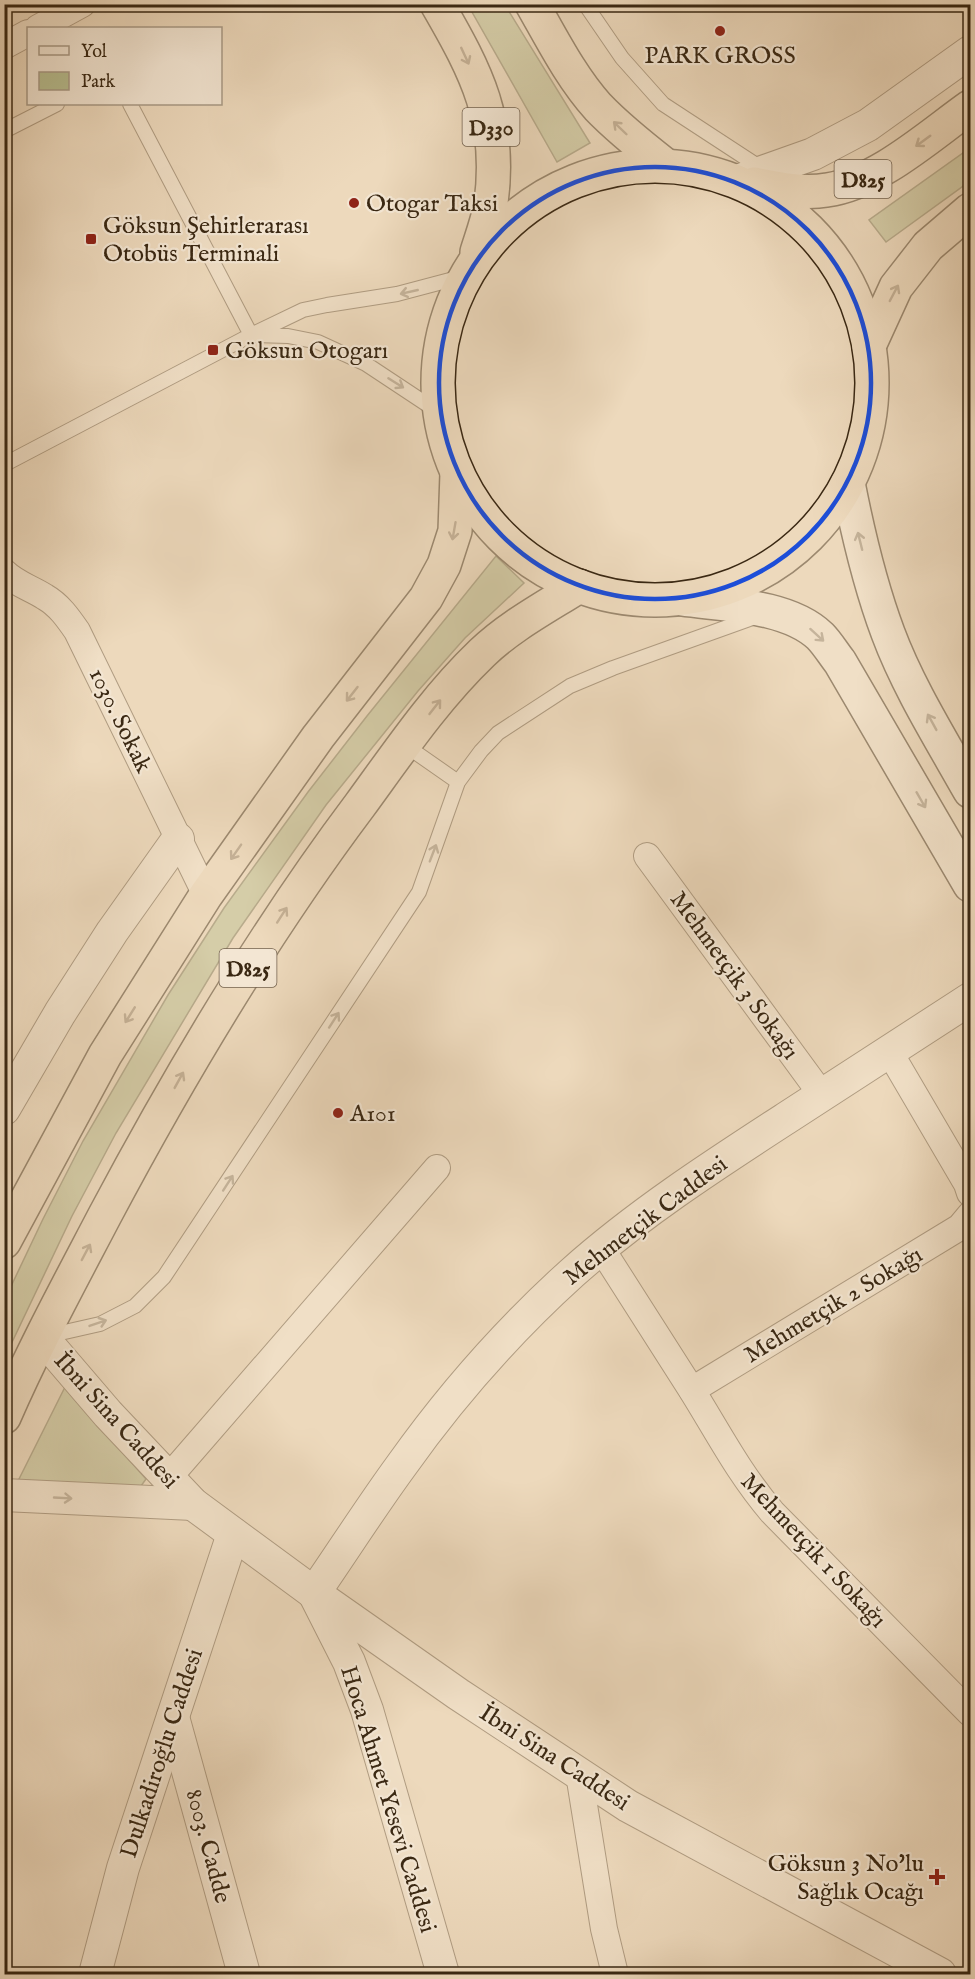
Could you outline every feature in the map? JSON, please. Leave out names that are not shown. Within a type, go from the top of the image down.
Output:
[{"type":"highway","name":"D330","points":[[437,4],[483,93],[491,127],[494,162],[490,206],[470,268]]},
{"type":"highway","points":[[532,4],[571,72],[597,106],[627,135],[664,165]]},
{"type":"highway","name":"D825","points":[[751,176],[788,191],[827,190],[858,182],[895,161],[970,107]]},
{"type":"highway","points":[[664,165],[751,176],[769,198],[791,214],[824,246],[844,277],[859,310],[869,346],[872,381],[869,416],[861,451],[848,483],[829,513],[806,539],[779,561],[749,579],[717,592],[682,599],[647,600],[613,596],[579,586],[548,571],[519,552],[493,527],[472,500],[457,473],[446,444],[440,413],[438,378],[441,342],[450,308],[470,268],[498,231],[526,207],[557,188],[601,172],[628,166],[664,165]]},
{"type":"highway","points":[[869,346],[896,287],[928,246],[970,210]]},
{"type":"highway","points":[[4,1242],[105,1055],[206,895],[318,737],[426,598],[444,565],[455,531],[457,473]]},
{"type":"highway","name":"D825","points":[[4,1417],[42,1337],[186,1066],[292,898],[453,684],[483,652],[518,625],[579,586]]},
{"type":"main road","points":[[848,483],[870,581],[888,635],[917,696],[970,791]]},
{"type":"main road","points":[[682,599],[773,611],[798,621],[820,636],[840,662],[970,885]]},
{"type":"street","points":[[46,18],[82,4]]},
{"type":"street","points":[[4,46],[27,34]]},
{"type":"street","points":[[751,176],[813,154],[868,125],[970,52]]},
{"type":"street","name":"1030. Sokak","points":[[7,582],[46,597],[62,610],[78,631],[206,895]]},
{"type":"street","points":[[4,1109],[60,1013],[112,932],[178,839]]},
{"type":"street","name":"Mehmetçik 3 Sokağı","points":[[647,856],[822,1095]]},
{"type":"street","name":"Mehmetçik Caddesi","points":[[314,1593],[401,1465],[446,1408],[499,1346],[571,1274],[601,1248],[671,1196],[970,999]]},
{"type":"street","points":[[889,1051],[967,1184],[970,1193]]},
{"type":"street","points":[[169,1477],[437,1168]]},
{"type":"street","name":"Mehmetçik 2 Sokağı","points":[[692,1390],[960,1227],[970,1215]]},
{"type":"street","name":"Mehmetçik 1 Sokağı","points":[[601,1248],[753,1490],[970,1713]]},
{"type":"street","name":"İbni Sina Caddesi","points":[[42,1337],[108,1414],[193,1504],[314,1593],[458,1694],[628,1806],[940,1974]]},
{"type":"street","name":"İbni Sina Caddesi","points":[[4,1495],[193,1504]]},
{"type":"street","name":"Dulkadiroğlu Caddesi","points":[[95,1974],[123,1868],[233,1533]]},
{"type":"street","name":"Hoca Ahmet Yesevi Caddesi","points":[[314,1593],[349,1662],[367,1710],[443,1974]]},
{"type":"street","name":"8003. Cadde","points":[[173,1717],[244,1974]]},
{"type":"street","points":[[579,1774],[604,1929],[615,1974]]},
{"type":"lane","points":[[585,4],[622,58],[663,104],[751,176]]},
{"type":"lane","points":[[4,131],[55,105]]},
{"type":"lane","points":[[131,105],[251,335]]},
{"type":"lane","points":[[4,453],[9,462],[303,310],[397,294],[470,268]]},
{"type":"lane","points":[[251,335],[288,336],[318,342],[366,364],[440,413]]},
{"type":"lane","points":[[42,1337],[100,1324],[135,1306],[164,1277],[419,892],[459,782],[481,751],[498,733],[570,686],[613,668],[773,611]]},
{"type":"lane","points":[[405,745],[459,782]]},
{"type":"lane","points":[[4,1552],[4,1594]]},
{"type":"highlighted area","points":[[665,165],[737,181],[799,220],[824,246],[859,310],[872,381],[869,416],[848,483],[806,539],[779,561],[717,592],[647,600],[579,586],[548,571],[493,527],[457,473],[440,413],[438,378],[451,308],[475,260],[498,231],[526,207],[592,174]]},
{"type":"green space","points":[[468,5],[505,5],[590,143],[557,162]]},
{"type":"green space","points":[[970,148],[970,181],[886,242],[869,220]]},
{"type":"green space","points":[[496,556],[524,583],[465,638],[418,691],[326,805],[233,938],[116,1133],[72,1216],[5,1357],[5,1299],[83,1141],[168,995],[224,908],[308,792]]},
{"type":"green space","points":[[65,1387],[146,1479],[141,1486],[17,1483]]},
{"type":"place","name":"PARK GROSS","points":[[720,31]]},
{"type":"place","name":"Otogar Taksi","points":[[354,203]]},
{"type":"place","name":"Göksun Şehirlerarası Otobüs Terminali","points":[[91,239]]},
{"type":"place","name":"Göksun Otogarı","points":[[213,350]]},
{"type":"place","name":"A101","points":[[338,1113]]},
{"type":"place","name":"Göksun 3 No'lu Sağlık Ocağı","points":[[937,1877]]}]
